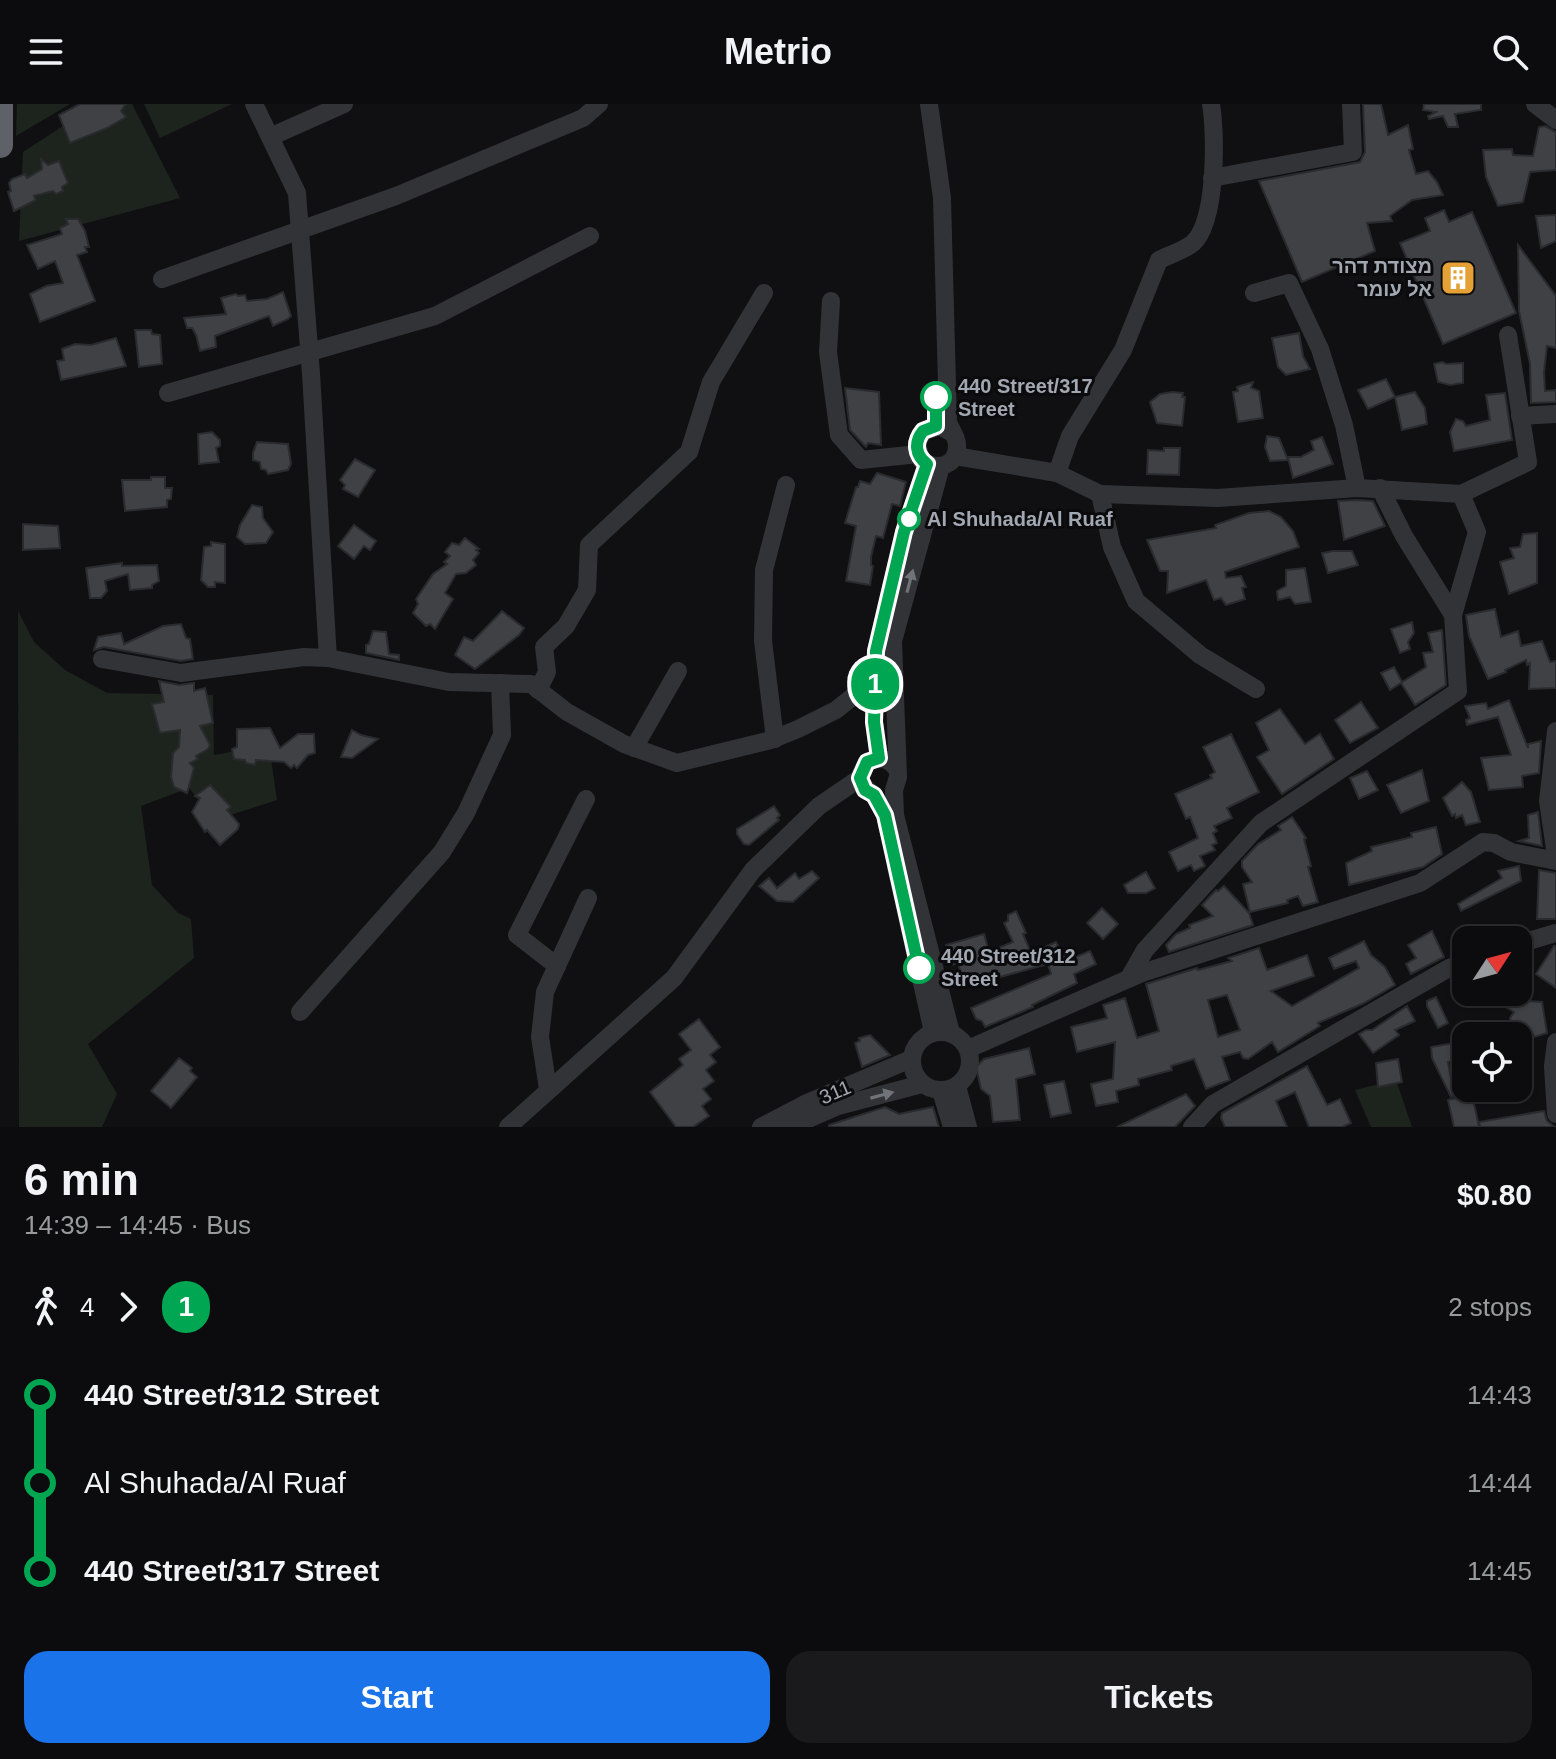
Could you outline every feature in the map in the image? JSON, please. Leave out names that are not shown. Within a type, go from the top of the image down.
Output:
[{"type":"highway","points":[[0,104],[0,145]]},
{"type":"street","points":[[254,104],[297,193],[328,658]]},
{"type":"street","points":[[270,137],[344,104]]},
{"type":"street","points":[[162,279],[396,196],[583,118],[599,104]]},
{"type":"street","points":[[879,758],[874,722],[876,651],[904,532],[935,460],[957,442],[944,429],[935,226],[919,104]]},
{"type":"street","points":[[929,104],[942,198],[948,422],[944,429]]},
{"type":"street","points":[[1057,473],[1070,436],[1123,350],[1159,260],[1194,243],[1210,207],[1215,126],[1211,104]]},
{"type":"street","points":[[1212,178],[1353,152],[1351,104]]},
{"type":"street","points":[[1535,104],[1556,120]]},
{"type":"street","points":[[168,393],[435,316],[590,236]]},
{"type":"street","points":[[1254,293],[1289,283],[1320,349],[1344,425],[1357,488]]},
{"type":"street","points":[[538,690],[547,672],[544,647],[566,626],[587,590],[589,545],[689,452],[711,382],[764,293]]},
{"type":"street","points":[[831,301],[828,352],[839,435],[861,460],[935,460],[1057,473],[1100,494],[1218,498],[1357,488],[1461,494],[1528,462],[1508,335]]},
{"type":"street","points":[[1520,416],[1556,414]]},
{"type":"street","points":[[942,1033],[895,815],[894,790],[898,777],[893,641],[935,460],[919,437],[923,431],[944,429]]},
{"type":"street","points":[[775,739],[763,641],[764,570],[786,485]]},
{"type":"street","points":[[1380,488],[1404,536],[1453,615]]},
{"type":"street","points":[[1100,494],[1112,547],[1136,601],[1200,655],[1256,689]]},
{"type":"street","points":[[1129,978],[1145,950],[1261,823],[1458,691],[1453,615],[1477,532],[1461,494]]},
{"type":"street","points":[[102,659],[181,673],[304,657],[328,658],[449,682],[531,684],[567,712],[634,748],[677,763],[775,739],[836,710],[875,679]]},
{"type":"street","points":[[634,748],[678,671]]},
{"type":"street","points":[[300,1012],[442,852],[466,813],[502,735],[500,683]]},
{"type":"street","points":[[968,1049],[1129,978],[1420,883],[1483,842],[1494,843],[1511,852],[1556,858],[1548,801],[1556,731]]},
{"type":"street","points":[[508,1127],[674,978],[753,870],[819,806],[860,778],[867,762],[879,758],[896,768]]},
{"type":"street","points":[[860,778],[865,790],[874,795],[885,815],[942,1033]]},
{"type":"street","points":[[874,795],[894,790]]},
{"type":"street","points":[[557,966],[517,935],[586,799]]},
{"type":"street","points":[[548,1089],[540,1037],[545,992],[588,898]]},
{"type":"street","points":[[1532,940],[1556,933]]},
{"type":"street","points":[[1192,1127],[1213,1104],[1452,967]]},
{"type":"street","points":[[942,1033],[962,1040],[968,1049],[969,1070],[949,1088],[922,1084],[912,1070],[911,1059],[916,1044],[942,1033]]},
{"type":"street","points":[[1556,1042],[1553,1066],[1556,1114]]},
{"type":"street","name":"311","points":[[761,1127],[807,1103],[911,1059]]},
{"type":"street","name":"311","points":[[790,1127],[838,1106],[922,1084]]},
{"type":"street","points":[[949,1088],[952,1127]]},
{"type":"street","points":[[949,1088],[968,1127]]},
{"type":"shaded area","points":[[17,104],[70,104],[16,136]]},
{"type":"shaded area","points":[[97,104],[132,104],[180,198],[19,241],[23,152]]},
{"type":"shaded area","points":[[144,104],[232,104],[160,138]]},
{"type":"shaded area","points":[[18,611],[34,642],[65,670],[107,693],[213,695],[214,755],[269,745],[277,800],[215,820],[189,788],[141,806],[152,885],[178,913],[191,919],[194,958],[88,1044],[117,1094],[102,1127],[19,1127]]},
{"type":"shaded area","points":[[1396,1080],[1412,1127],[1371,1127],[1355,1090]]},
{"type":"building","points":[[80,104],[126,104],[121,111],[126,117],[70,143],[59,115]]},
{"type":"building","points":[[1363,104],[1381,104],[1388,135],[1408,125],[1413,149],[1409,150],[1416,174],[1428,171],[1443,195],[1412,200],[1390,216],[1392,221],[1367,223],[1375,251],[1302,282],[1259,181],[1360,162],[1365,152]]},
{"type":"building","points":[[1424,104],[1481,104],[1481,110],[1455,114],[1458,127],[1448,127],[1443,116],[1429,119],[1428,116],[1436,112],[1423,110]]},
{"type":"building","points":[[1545,126],[1556,132],[1556,170],[1530,172],[1523,202],[1498,206],[1486,177],[1483,150],[1512,149],[1513,155],[1533,156],[1539,127]]},
{"type":"building","points":[[41,159],[48,165],[59,161],[68,183],[62,187],[63,191],[34,196],[36,200],[14,211],[8,192],[11,191],[9,183],[12,179],[25,174],[27,178],[42,169]]},
{"type":"building","name":"מצודת דהר אל עומר","points":[[1444,210],[1449,222],[1472,212],[1516,313],[1443,344],[1400,243],[1430,231],[1425,218]]},
{"type":"building","points":[[1556,215],[1556,241],[1541,248],[1536,216]]},
{"type":"building","points":[[66,219],[78,219],[85,231],[89,247],[85,247],[87,252],[77,255],[95,301],[40,322],[30,294],[46,286],[63,283],[55,261],[38,269],[27,245],[62,234],[60,228],[68,224]]},
{"type":"building","points":[[1518,245],[1556,296],[1556,348],[1547,346],[1544,372],[1545,391],[1556,390],[1556,402],[1531,403],[1530,364],[1519,311]]},
{"type":"building","points":[[283,292],[291,316],[273,326],[269,316],[215,336],[216,347],[200,351],[196,335],[192,328],[187,328],[184,318],[226,314],[221,298],[245,295],[247,301],[267,299]]},
{"type":"building","points":[[135,330],[151,330],[152,334],[160,335],[162,364],[139,367]]},
{"type":"building","points":[[1299,333],[1303,356],[1310,369],[1286,375],[1278,367],[1272,338]]},
{"type":"building","points":[[116,338],[126,366],[61,380],[57,361],[64,360],[62,349]]},
{"type":"building","points":[[1463,363],[1463,383],[1450,385],[1438,382],[1434,364]]},
{"type":"building","points":[[1386,379],[1395,397],[1368,409],[1358,390]]},
{"type":"building","points":[[1253,382],[1251,388],[1259,391],[1263,418],[1238,422],[1233,392],[1238,391],[1237,387]]},
{"type":"building","points":[[845,388],[879,392],[881,445],[868,443],[866,447],[850,430]]},
{"type":"building","points":[[1415,392],[1425,408],[1427,424],[1402,430],[1395,397]]},
{"type":"building","points":[[1183,393],[1182,397],[1185,397],[1182,426],[1157,423],[1150,402],[1160,394]]},
{"type":"building","points":[[1505,393],[1512,440],[1454,451],[1450,432],[1456,419],[1466,426],[1490,420],[1486,395]]},
{"type":"building","points":[[212,432],[220,440],[220,446],[216,448],[219,462],[199,464],[198,434]]},
{"type":"building","points":[[1267,436],[1279,438],[1288,460],[1270,461],[1265,447]]},
{"type":"building","points":[[1322,437],[1333,464],[1293,478],[1288,457],[1301,457],[1314,450],[1311,441]]},
{"type":"building","points":[[257,442],[288,444],[291,464],[288,470],[268,474],[261,469],[260,462],[253,460]]},
{"type":"building","points":[[1164,448],[1180,448],[1179,475],[1147,474],[1148,450],[1164,451]]},
{"type":"building","points":[[355,459],[375,470],[358,497],[343,489],[345,485],[340,480]]},
{"type":"building","points":[[877,473],[906,482],[900,506],[892,504],[883,538],[876,536],[871,557],[870,585],[846,581],[856,526],[845,523],[856,487],[860,481],[870,484]]},
{"type":"building","points":[[151,477],[165,477],[165,488],[172,488],[167,507],[125,511],[122,480],[151,480]]},
{"type":"building","points":[[1338,501],[1373,501],[1385,526],[1344,540]]},
{"type":"building","points":[[252,505],[262,507],[263,518],[273,532],[266,543],[245,544],[237,537]]},
{"type":"building","points":[[1269,511],[1281,517],[1293,531],[1299,547],[1225,572],[1226,578],[1241,576],[1246,587],[1242,588],[1245,599],[1226,605],[1221,598],[1214,600],[1206,580],[1167,593],[1168,571],[1160,571],[1147,540],[1216,528],[1215,525],[1249,513]]},
{"type":"building","points":[[23,524],[58,526],[60,548],[23,550]]},
{"type":"building","points":[[354,525],[376,541],[370,550],[364,546],[354,559],[338,546]]},
{"type":"building","points":[[1537,533],[1537,583],[1509,594],[1500,562],[1514,558],[1510,548],[1520,547],[1523,534]]},
{"type":"building","points":[[465,538],[479,549],[473,560],[476,565],[466,573],[456,574],[445,593],[453,599],[435,629],[430,624],[426,626],[413,613],[418,604],[416,599],[433,574],[447,564],[444,562],[450,556],[445,552],[452,543],[459,545]]},
{"type":"building","points":[[211,542],[225,544],[225,583],[215,582],[215,587],[208,587],[201,580],[204,547],[211,546]]},
{"type":"building","points":[[1352,551],[1358,565],[1328,573],[1322,553]]},
{"type":"building","points":[[122,563],[122,566],[157,565],[159,581],[152,588],[130,590],[128,574],[105,581],[107,591],[101,598],[90,598],[86,568]]},
{"type":"building","points":[[1305,568],[1311,602],[1295,604],[1290,597],[1278,600],[1277,591],[1286,586],[1286,570]]},
{"type":"building","points":[[1495,609],[1501,637],[1518,631],[1521,646],[1542,641],[1550,662],[1556,661],[1556,688],[1529,689],[1530,663],[1527,665],[1526,660],[1488,679],[1469,636],[1466,615]]},
{"type":"building","points":[[502,611],[524,628],[519,635],[475,669],[455,655],[464,637],[473,641]]},
{"type":"building","points":[[1412,622],[1414,633],[1408,642],[1410,649],[1400,653],[1391,629]]},
{"type":"building","points":[[181,624],[186,638],[190,639],[193,659],[181,661],[104,647],[94,650],[98,637],[121,633],[124,644],[163,626]]},
{"type":"building","points":[[1442,630],[1446,685],[1415,705],[1401,683],[1390,690],[1381,673],[1394,667],[1402,682],[1426,667],[1423,653],[1433,652],[1428,633]]},
{"type":"building","points":[[373,631],[386,632],[389,654],[399,655],[399,660],[366,653],[366,645]]},
{"type":"building","points":[[159,681],[179,685],[194,683],[194,691],[205,688],[213,723],[200,726],[210,745],[190,763],[194,768],[187,793],[174,787],[171,777],[173,753],[179,747],[180,730],[160,733],[152,704],[164,702]]},
{"type":"building","points":[[1509,700],[1528,748],[1528,744],[1541,741],[1539,773],[1522,776],[1523,787],[1489,790],[1481,758],[1511,755],[1498,717],[1467,725],[1466,720],[1470,718],[1465,706],[1486,703],[1488,709]]},
{"type":"building","points":[[1361,702],[1378,728],[1350,743],[1335,720]]},
{"type":"building","points":[[1280,709],[1305,744],[1320,734],[1334,759],[1282,794],[1257,757],[1269,750],[1256,723]]},
{"type":"building","points":[[270,728],[280,748],[298,734],[314,734],[315,753],[308,755],[297,768],[294,765],[291,768],[284,762],[256,760],[255,765],[234,759],[232,749],[237,747],[237,729]]},
{"type":"building","points":[[352,730],[378,739],[352,758],[341,757]]},
{"type":"building","points":[[1231,734],[1259,792],[1227,808],[1232,818],[1214,826],[1217,843],[1212,845],[1215,850],[1200,856],[1205,866],[1194,871],[1191,865],[1178,871],[1169,852],[1198,838],[1190,817],[1186,819],[1175,794],[1212,778],[1210,775],[1215,772],[1203,747]]},
{"type":"building","points":[[1422,770],[1429,801],[1401,813],[1387,785]]},
{"type":"building","points":[[1367,771],[1378,790],[1359,799],[1350,778]]},
{"type":"building","points":[[1462,782],[1471,792],[1480,822],[1466,825],[1462,815],[1452,816],[1443,798]]},
{"type":"building","points":[[210,785],[231,807],[227,810],[239,824],[238,829],[220,845],[207,830],[205,832],[192,812],[200,798],[195,796]]},
{"type":"building","points":[[774,806],[780,815],[779,820],[749,845],[744,844],[737,829]]},
{"type":"building","points":[[1538,812],[1542,846],[1519,841],[1529,838],[1528,815]]},
{"type":"building","points":[[1292,817],[1306,838],[1311,866],[1308,867],[1318,902],[1303,906],[1298,896],[1287,900],[1288,903],[1250,912],[1243,884],[1252,882],[1242,867],[1242,861],[1258,844],[1281,830],[1278,826]]},
{"type":"building","points":[[1436,827],[1442,854],[1423,867],[1349,885],[1346,863],[1372,851],[1371,847],[1412,837],[1411,833]]},
{"type":"building","points":[[1519,866],[1521,881],[1461,911],[1458,904],[1502,878],[1498,871]]},
{"type":"building","points":[[1539,870],[1556,873],[1556,919],[1537,919]]},
{"type":"building","points":[[812,871],[819,878],[793,902],[777,901],[759,886],[769,878],[777,888],[795,873],[799,879]]},
{"type":"building","points":[[1146,872],[1155,888],[1146,893],[1128,893],[1124,885]]},
{"type":"building","points":[[1224,886],[1249,913],[1253,925],[1169,952],[1166,945],[1176,934],[1190,928],[1189,925],[1213,916],[1202,905]]},
{"type":"building","points":[[1102,908],[1118,924],[1103,939],[1087,923]]},
{"type":"building","points":[[1016,911],[1031,953],[1056,942],[1061,952],[1071,947],[1076,957],[1090,951],[1096,964],[1074,974],[1077,983],[1033,1007],[985,1027],[982,1021],[976,1019],[971,1008],[1051,974],[1048,964],[964,984],[958,963],[952,965],[946,945],[984,934],[989,952],[1013,942],[1004,923],[1008,921],[1008,915]]},
{"type":"building","points":[[1432,931],[1444,957],[1411,974],[1406,964],[1416,958],[1408,945]]},
{"type":"building","points":[[1364,941],[1395,985],[1364,1003],[1318,1023],[1320,1026],[1278,1052],[1272,1042],[1248,1059],[1243,1058],[1240,1052],[1222,1057],[1230,1080],[1206,1089],[1194,1059],[1171,1066],[1172,1070],[1138,1079],[1139,1085],[1116,1091],[1118,1102],[1096,1106],[1091,1084],[1113,1079],[1115,1042],[1077,1052],[1071,1027],[1107,1018],[1103,1005],[1125,998],[1137,1038],[1159,1031],[1146,984],[1232,961],[1228,958],[1259,948],[1267,970],[1307,955],[1314,976],[1271,991],[1292,1006],[1359,968],[1356,961],[1334,969],[1329,958]],"holes":[[[1227,995],[1240,1030],[1218,1037],[1208,1000]]]},
{"type":"building","points":[[1556,946],[1556,988],[1536,974]]},
{"type":"building","points":[[1436,997],[1448,1023],[1438,1028],[1427,1006],[1427,1001]]},
{"type":"building","points":[[1532,1001],[1542,1002],[1547,1033],[1534,1037],[1532,1022],[1511,1022],[1514,1012],[1504,1006],[1532,1006]]},
{"type":"building","points":[[1407,1006],[1415,1021],[1395,1030],[1399,1035],[1373,1053],[1359,1034],[1372,1030]]},
{"type":"building","points":[[699,1019],[720,1047],[710,1055],[716,1062],[706,1070],[714,1081],[703,1089],[711,1099],[702,1106],[709,1116],[693,1127],[676,1127],[650,1092],[683,1065],[679,1059],[691,1050],[679,1034]]},
{"type":"building","points":[[870,1035],[890,1055],[862,1067],[855,1043],[860,1041],[859,1038]]},
{"type":"building","points":[[1452,1043],[1452,1061],[1448,1062],[1452,1097],[1432,1058],[1431,1047]]},
{"type":"building","points":[[1029,1048],[1035,1074],[1016,1079],[1020,1120],[993,1122],[990,1096],[981,1089],[976,1067],[984,1059]]},
{"type":"building","points":[[179,1058],[192,1068],[190,1071],[197,1077],[171,1108],[151,1091]]},
{"type":"building","points":[[1398,1059],[1402,1082],[1378,1087],[1376,1063]]},
{"type":"building","points":[[1307,1066],[1327,1105],[1340,1099],[1351,1123],[1342,1127],[1309,1127],[1295,1092],[1276,1101],[1287,1127],[1225,1127],[1222,1113]]},
{"type":"building","points":[[1064,1081],[1071,1113],[1051,1117],[1044,1085]]},
{"type":"building","points":[[1186,1094],[1195,1106],[1175,1127],[1117,1127]]},
{"type":"building","points":[[1448,1100],[1474,1102],[1479,1127],[1454,1127]]},
{"type":"building","points":[[885,1107],[899,1114],[933,1107],[939,1127],[829,1127],[829,1125]]},
{"type":"building","points":[[1544,1111],[1547,1121],[1555,1127],[1480,1127],[1479,1122]]},
{"type":"bus line","name":"1","points":[[919,968],[885,815],[874,795],[865,790],[860,778],[867,762],[879,758],[874,722],[876,651],[904,532],[927,464],[918,454],[917,443],[923,431],[936,426],[936,397]]},
{"type":"place","name":"מצודת דהר אל עומר","points":[[1458,278]]},
{"type":"place","name":"440 Street/317 Street","points":[[936,397]]},
{"type":"place","name":"Al Shuhada/Al Ruaf","points":[[909,519]]},
{"type":"place","name":"440 Street/312 Street","points":[[919,968]]}]
